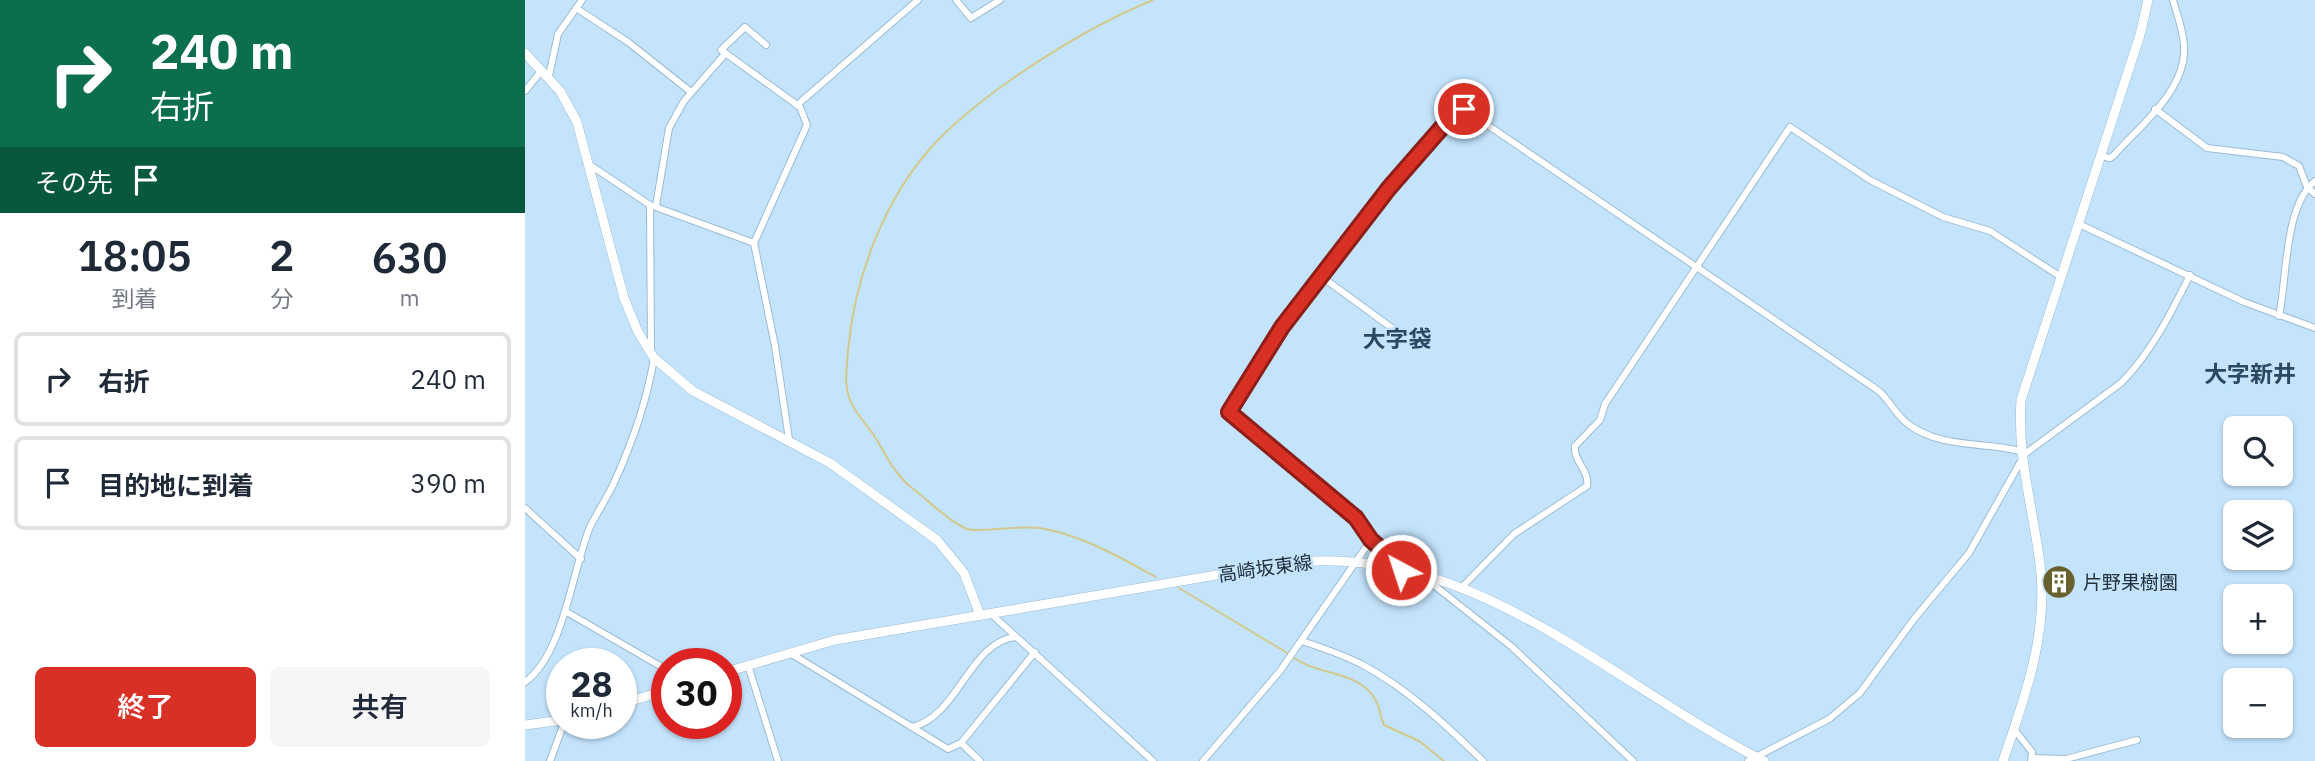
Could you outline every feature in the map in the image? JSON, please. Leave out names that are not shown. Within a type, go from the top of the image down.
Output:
[{"type":"street","points":[[525,91],[545,73],[555,40],[582,0]]},
{"type":"street","points":[[797,105],[918,0]]},
{"type":"street","points":[[956,0],[971,18],[1000,0]]},
{"type":"street","points":[[2003,761],[2037,650],[2042,590],[2033,518],[2021,456],[2021,400],[2140,35],[2148,0]]},
{"type":"street","points":[[2100,156],[2110,158],[2114,155],[2175,83],[2184,57],[2184,40],[2173,0]]},
{"type":"street","points":[[576,8],[628,42],[691,92]]},
{"type":"street","points":[[766,45],[745,27],[721,50],[797,105],[804,113],[806,130],[790,159],[754,243],[775,346],[789,439]]},
{"type":"street","points":[[525,53],[545,73],[577,122],[624,298],[653,356],[693,391],[789,439],[868,489],[945,547],[964,573],[985,614],[1035,652],[1153,761]]},
{"type":"street","points":[[525,682],[540,667],[565,611],[591,525],[622,465],[651,380],[653,206],[669,128],[691,92],[725,54]]},
{"type":"street","points":[[1401,570],[1399,564],[1371,540],[1356,518],[1229,412],[1282,327],[1389,188],[1444,125],[1464,109],[1879,391],[1913,427],[1948,442],[1989,444],[2021,456]]},
{"type":"street","points":[[2155,109],[2207,148],[2283,157],[2299,166],[2307,187],[2315,194]]},
{"type":"street","points":[[1461,588],[1514,534],[1587,486],[1588,478],[1576,457],[1575,446],[1600,420],[1605,404],[1790,127],[1870,180],[1943,217],[1990,231],[2061,277]]},
{"type":"street","points":[[587,163],[653,206],[754,243]]},
{"type":"street","points":[[2280,316],[2287,245],[2307,187],[2315,181]]},
{"type":"street","points":[[2079,224],[2280,316],[2315,328]]},
{"type":"street","points":[[1756,760],[1829,719],[1860,693],[1914,619],[1969,553],[2021,456],[2133,371],[2171,313],[2190,275]]},
{"type":"street","points":[[1322,277],[1369,308],[1392,328]]},
{"type":"street","points":[[525,509],[581,559]]},
{"type":"street","points":[[1203,761],[1302,640],[1371,540]]},
{"type":"street","name":"高崎坂東線","points":[[742,667],[835,640],[985,614],[1291,562],[1358,561],[1424,576],[1461,588],[1541,626],[1756,760]]},
{"type":"street","points":[[1424,576],[1439,592],[1511,647],[1633,761]]},
{"type":"street","points":[[565,611],[651,661]]},
{"type":"street","points":[[912,727],[933,719],[991,648],[1006,638],[1016,637]]},
{"type":"street","points":[[1302,640],[1372,671],[1439,720],[1483,761]]},
{"type":"street","points":[[790,653],[944,748],[952,749],[961,743],[1035,652]]},
{"type":"street","points":[[748,665],[778,761]]},
{"type":"street","points":[[525,725],[546,723]]},
{"type":"street","points":[[2014,729],[2032,752],[2031,760],[2066,759],[2137,740]]},
{"type":"street","points":[[549,761],[557,739]]},
{"type":"street","points":[[961,743],[979,761]]},
{"type":"waterway","points":[[1153,0],[1069,42],[1011,80],[959,120],[919,162],[888,211],[866,266],[852,322],[846,380],[847,392],[854,408],[896,471],[906,483],[952,521],[972,530],[1032,527],[1056,531],[1100,548],[1156,577]]},
{"type":"waterway","points":[[1179,588],[1289,654]]},
{"type":"waterway","points":[[1293,657],[1314,668],[1358,683],[1375,699],[1384,725],[1419,741],[1444,761]]},
{"type":"place","name":"片野果樹園","points":[[2059,582]]},
{"type":"district","name":"大字袋","points":[[1397,339]]},
{"type":"district","name":"大字新井","points":[[2250,374]]},
{"type":"route","points":[[1401,570],[1399,564],[1371,540],[1356,518],[1229,412],[1229,409],[1282,327],[1368,219],[1389,188],[1419,157],[1444,125],[1464,109]]}]
